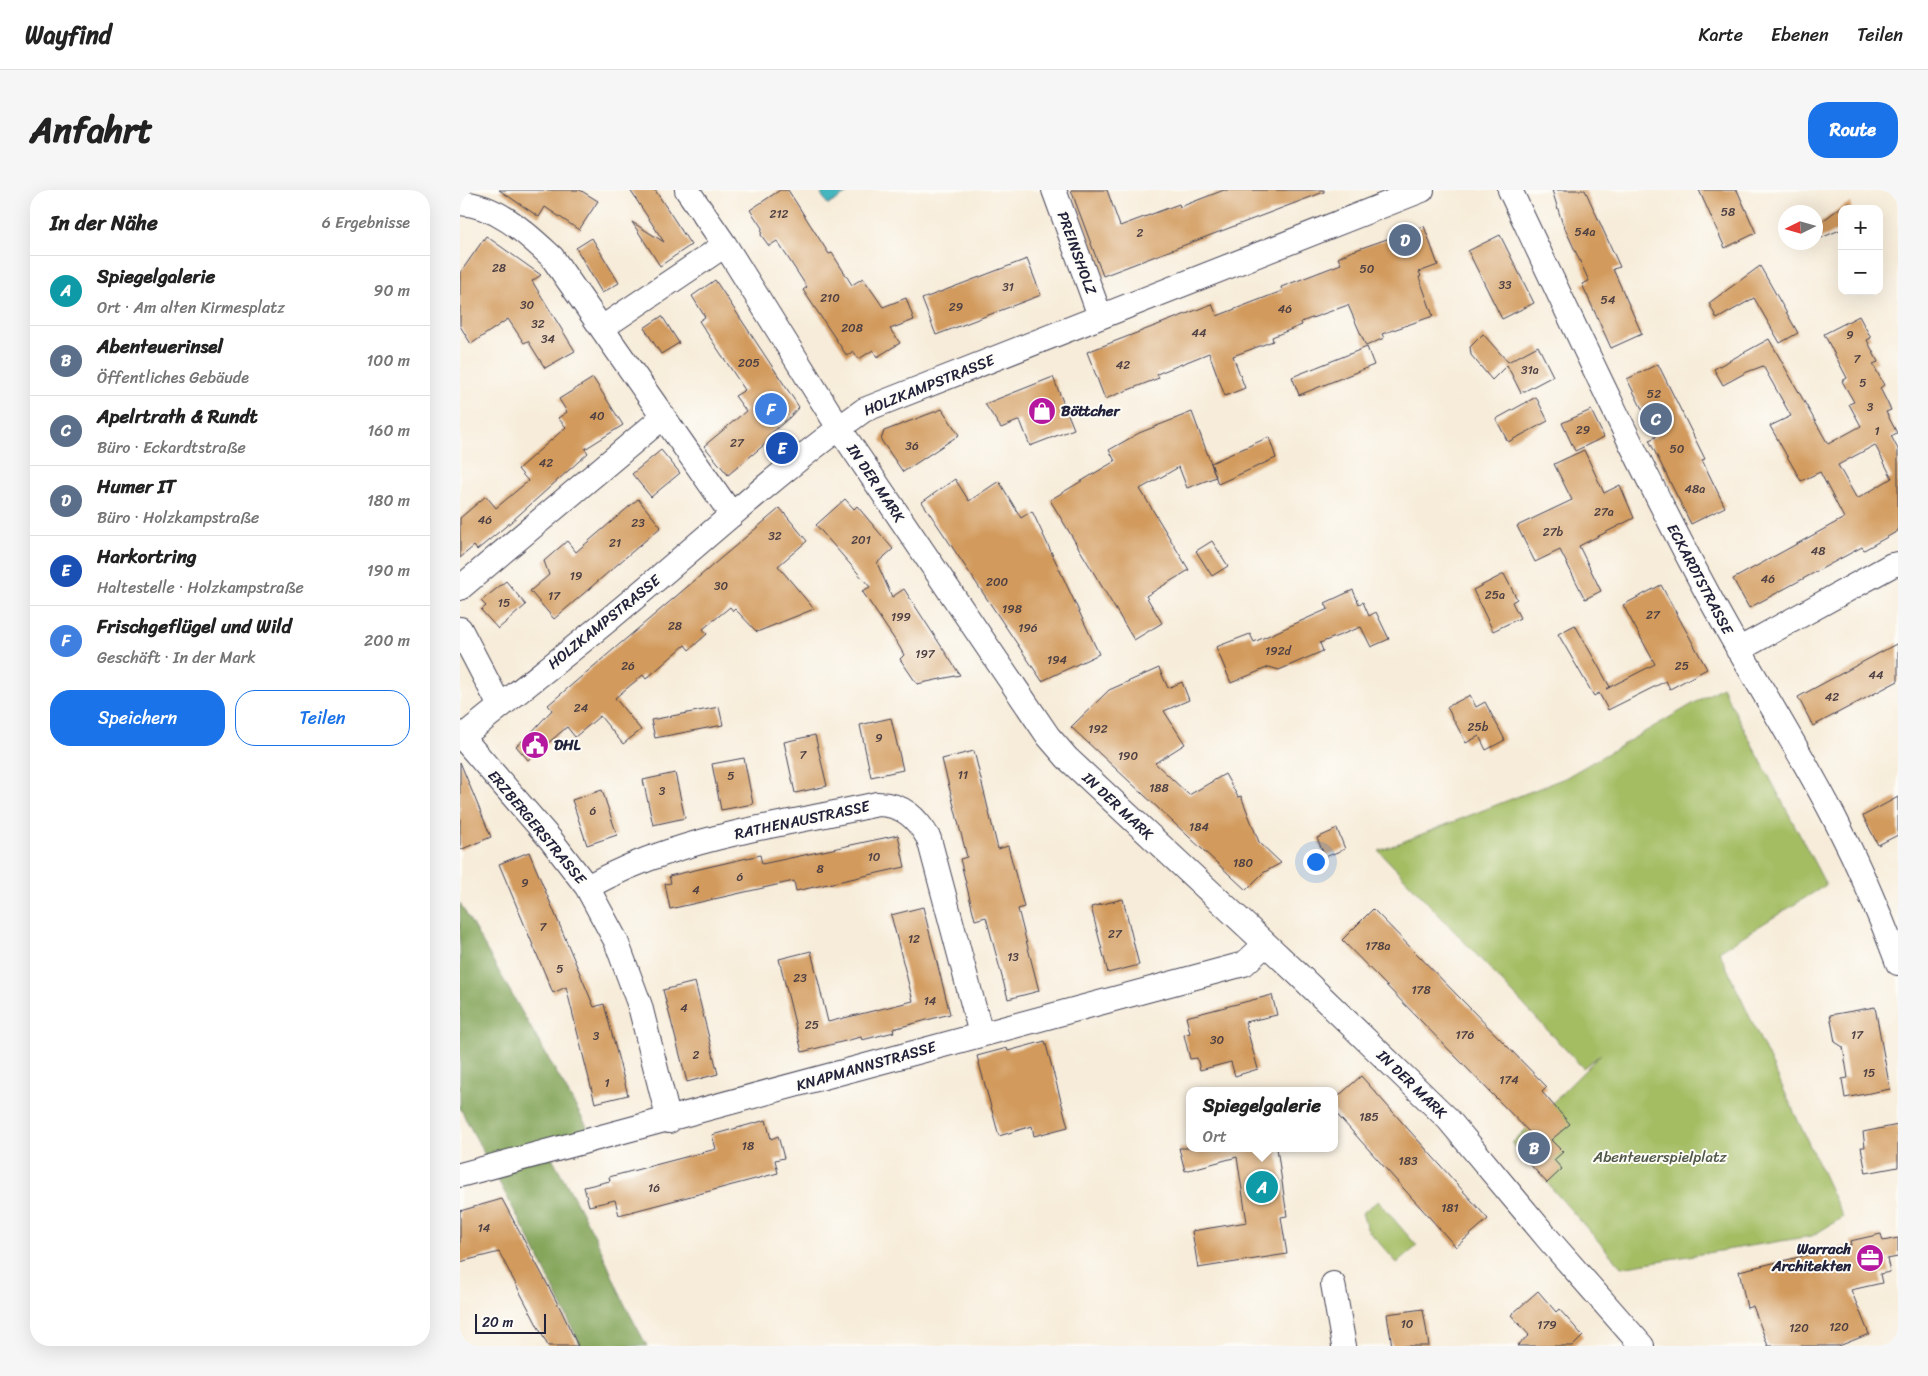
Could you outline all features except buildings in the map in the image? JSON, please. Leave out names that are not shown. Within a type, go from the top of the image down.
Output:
[{"type":"street","name":"IN DER MARK","points":[[688,190],[725,244],[839,428],[1048,736],[1067,758],[1266,944],[1448,1120],[1549,1240],[1642,1346]]},
{"type":"street","name":"PREINSHOLZ","points":[[1054,190],[1100,316]]},
{"type":"street","name":"HOLZKAMPSTRASSE","points":[[461,738],[619,612],[732,515],[864,410],[1422,190]]},
{"type":"street","name":"ECKARDTSTRASSE","points":[[1510,190],[1648,478],[1738,650],[1835,819],[1880,913],[1898,963]]},
{"type":"street","points":[[460,203],[482,207],[496,214],[526,234],[552,258],[732,515]]},
{"type":"street","points":[[602,328],[725,244]]},
{"type":"street","points":[[460,588],[662,417]]},
{"type":"street","points":[[1738,650],[1892,564],[1898,564]]},
{"type":"street","points":[[460,629],[500,706]]},
{"type":"street","name":"ERZBERGERSTRASSE","points":[[461,738],[551,840],[587,887],[616,941],[640,1006],[669,1121]]},
{"type":"street","name":"RATHENAUSTRASSE","points":[[587,887],[620,870],[669,851],[718,838],[877,804],[898,807],[920,823],[929,839],[980,1034]]},
{"type":"street","name":"KNAPMANNSTRASSE","points":[[460,1175],[669,1121],[980,1034],[1244,964],[1266,944]]},
{"type":"street","points":[[1333,1284],[1344,1346]]},
{"type":"green space","name":"Abenteuerspielplatz","points":[[1722,687],[1826,885],[1719,951],[1843,1217],[1812,1236],[1621,1267],[1512,1143],[1601,1054],[1583,1068],[1379,851],[1565,778]]},
{"type":"green space","points":[[460,903],[589,1130],[542,1139],[596,1238],[624,1303],[647,1346],[581,1346],[535,1250],[460,1108]]},
{"type":"green space","points":[[1378,1201],[1417,1246],[1397,1263],[1367,1229],[1362,1213]]},
{"type":"water","points":[[826,190],[848,190],[849,192],[828,205],[821,194]]},
{"type":"place","name":"Humer IT","points":[[1405,240]]},
{"type":"place","name":"Frischgeflügel und Wild","points":[[771,409]]},
{"type":"place","name":"Böttcher","points":[[1042,411]]},
{"type":"place","name":"Apelrtrath & Rundt","points":[[1656,419]]},
{"type":"place","name":"Harkortring","points":[[782,448]]},
{"type":"place","name":"DHL","points":[[535,745]]},
{"type":"place","name":"Abenteuerinsel","points":[[1534,1148]]},
{"type":"place","name":"Spiegelgalerie","points":[[1262,1187]]},
{"type":"place","name":"Warrach Architekten","points":[[1870,1258]]}]
